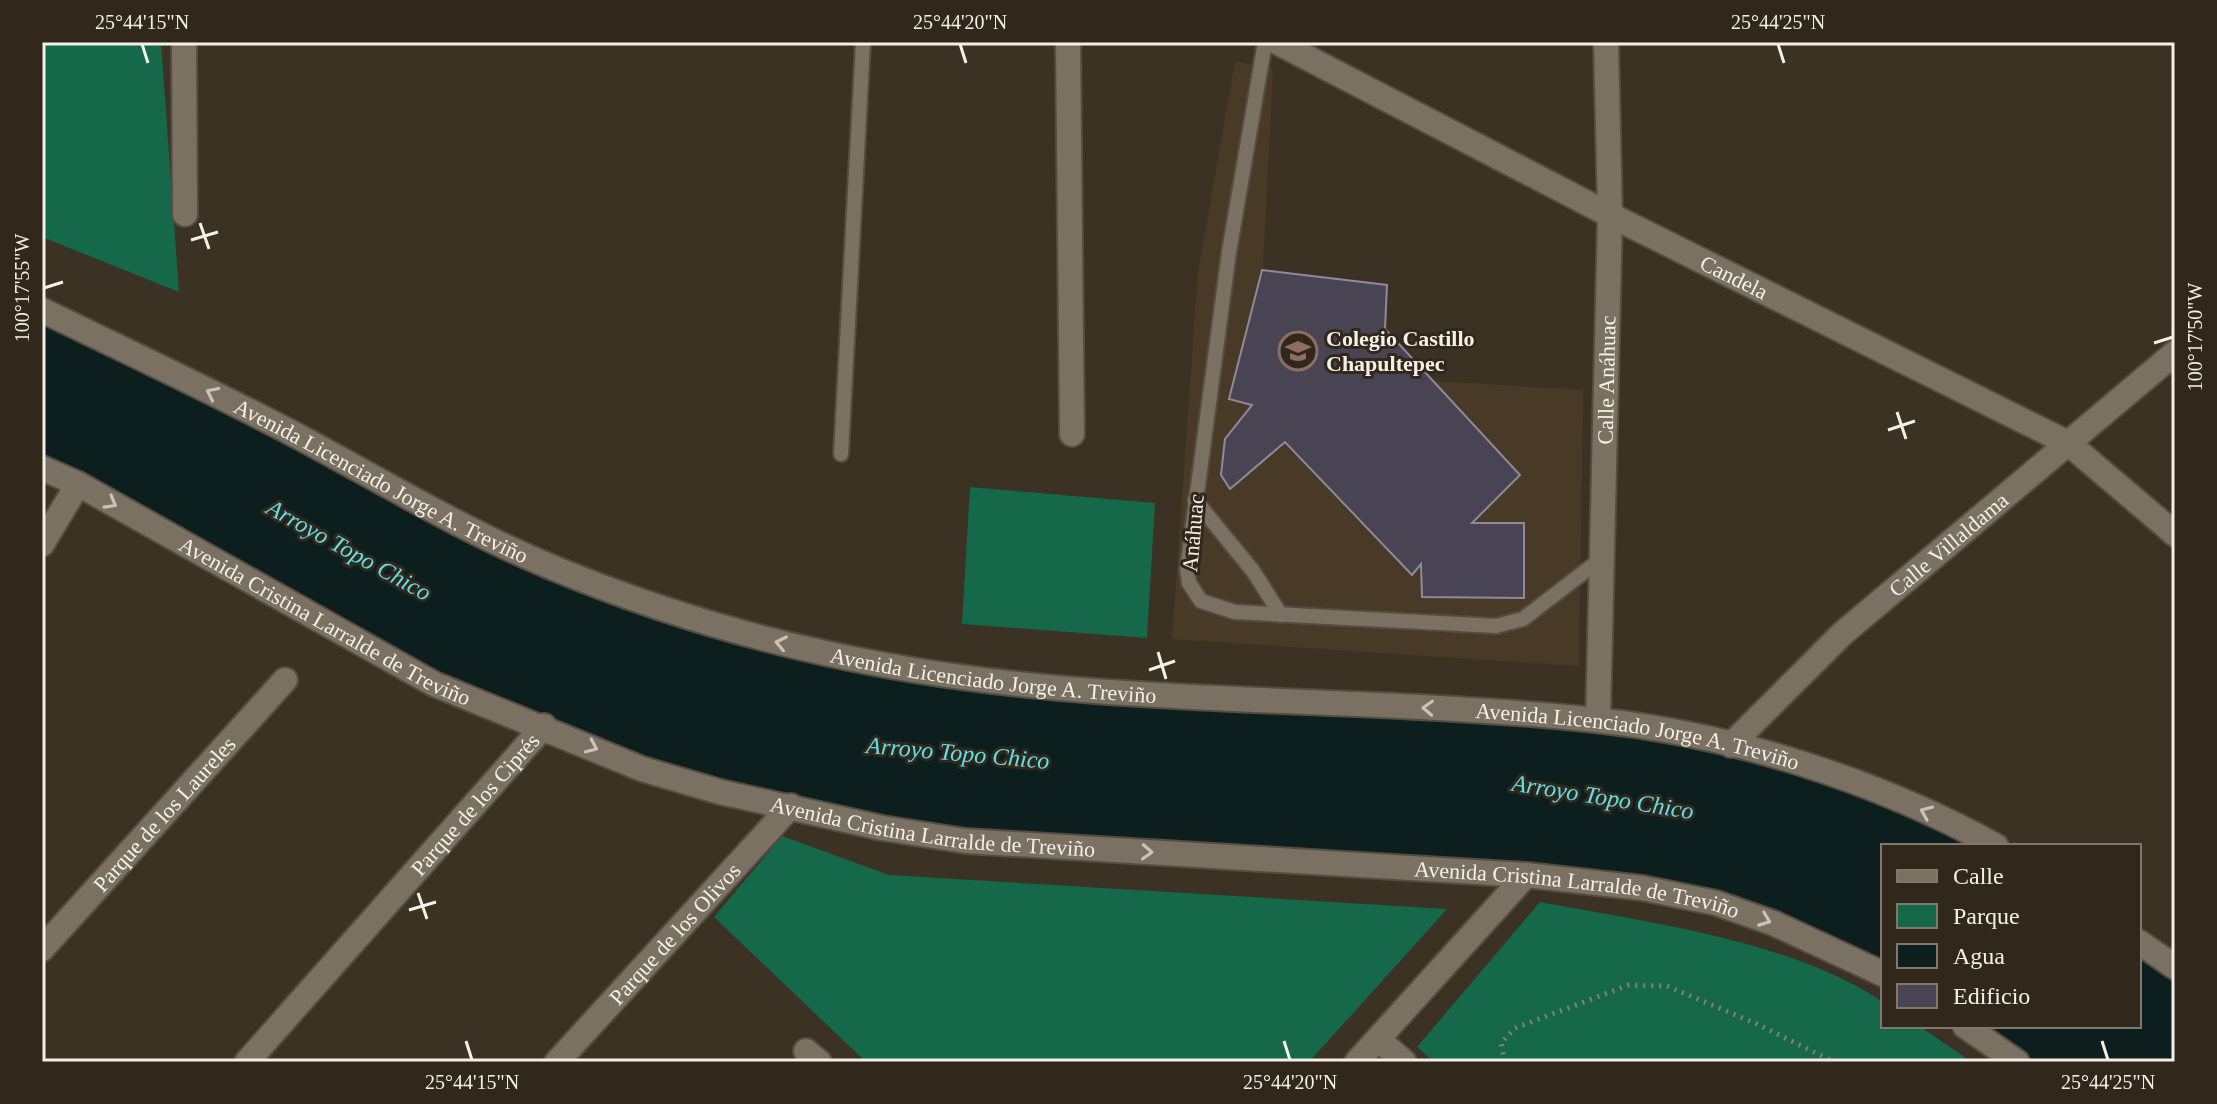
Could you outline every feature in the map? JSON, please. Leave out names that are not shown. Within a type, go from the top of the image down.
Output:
[{"type":"street","points":[[184,42],[185,214]]},
{"type":"street","points":[[1068,42],[1072,434]]},
{"type":"street","name":"Candela","points":[[1277,42],[1610,215],[2068,443],[2175,534]]},
{"type":"street","name":"Calle Anáhuac","points":[[1598,720],[1610,215],[1606,42]]},
{"type":"street","name":"Avenida Licenciado Jorge A. Treviño","points":[[42,310],[291,432],[418,503],[545,564],[658,608],[769,640],[886,666],[1030,685],[1598,720],[1731,745],[1827,773],[1964,828],[1992,844]]},
{"type":"street","name":"Calle Villaldama","points":[[1731,745],[1842,634],[2175,353]]},
{"type":"street","name":"Avenida Cristina Larralde de Treviño","points":[[42,468],[78,484],[434,684],[544,726],[642,769],[720,792],[882,828],[965,841],[1526,875],[1642,888],[1716,903],[1773,923],[1881,973]]},
{"type":"street","points":[[42,544],[78,484]]},
{"type":"street","name":"Parque de los Laureles","points":[[42,949],[285,680]]},
{"type":"street","name":"Parque de los Ciprés","points":[[247,1062],[544,726]]},
{"type":"street","name":"Parque de los Olivos","points":[[557,1062],[791,806]]},
{"type":"street","points":[[1357,1062],[1526,875]]},
{"type":"street","points":[[2141,943],[2175,967]]},
{"type":"street","points":[[1968,1028],[2017,1062]]},
{"type":"street","points":[[1378,1039],[1404,1062]]},
{"type":"lane","points":[[841,454],[863,42]]},
{"type":"lane","name":"Anáhuac","points":[[1265,42],[1229,252],[1195,500],[1187,569],[1194,592],[1213,608],[1281,615],[1512,624],[1601,559]]},
{"type":"lane","points":[[1195,500],[1253,571],[1281,615]]},
{"type":"path","points":[[1505,1062],[1501,1043],[1515,1028],[1629,985],[1667,986],[1757,1024],[1834,1062]]},
{"type":"shaded area","name":"Colegio Castillo Chapultepec","points":[[1235,61],[1273,68],[1263,269],[1387,285],[1385,329],[1432,381],[1583,390],[1579,666],[1172,639],[1198,272]]},
{"type":"green space","points":[[42,42],[161,42],[179,292],[42,237]]},
{"type":"green space","points":[[970,487],[1155,503],[1147,638],[962,624]]},
{"type":"green space","points":[[782,836],[889,875],[1447,909],[1309,1062],[866,1062],[714,917]]},
{"type":"green space","points":[[1540,902],[1672,926],[1807,963],[1881,1001],[1881,1028],[1922,1028],[1972,1062],[1434,1062],[1417,1047]]},
{"type":"water","name":"Arroyo Topo Chico","points":[[42,310],[545,564],[886,666],[1433,708],[1731,745],[1990,844],[1881,844],[1881,977],[1716,903],[1095,849],[720,792],[434,684],[42,468]]},
{"type":"water","points":[[2141,943],[2175,967],[2175,1062],[2017,1062],[1968,1028],[2141,1028]]},
{"type":"building","points":[[1262,270],[1387,285],[1385,329],[1520,475],[1472,523],[1524,523],[1524,598],[1422,597],[1421,564],[1412,575],[1285,442],[1230,489],[1221,475],[1225,439],[1252,405],[1229,399]]},
{"type":"place","name":"Colegio Castillo Chapultepec","points":[[1298,351]]}]
